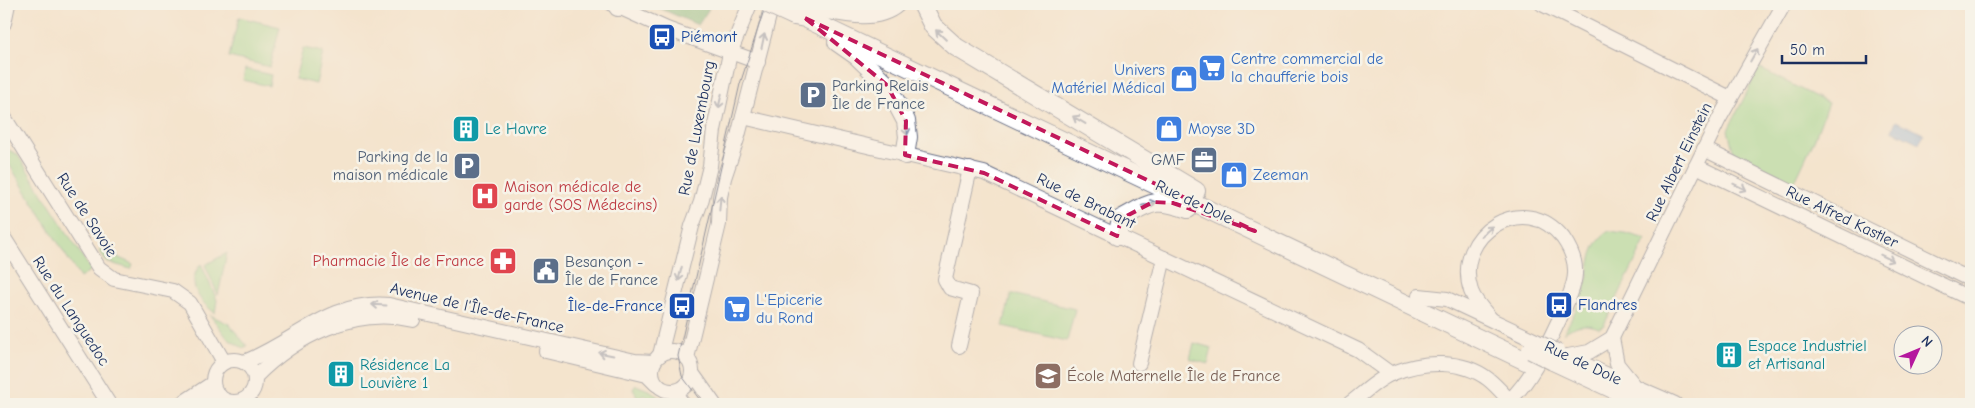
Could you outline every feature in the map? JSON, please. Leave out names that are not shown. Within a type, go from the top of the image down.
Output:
[{"type":"main road","name":"Rue de Dole","points":[[770,4],[802,11],[1196,191],[1419,296],[1536,348],[1645,404]]},
{"type":"main road","points":[[802,11],[866,14],[888,10],[896,4]]},
{"type":"main road","points":[[922,4],[933,26],[956,47],[1196,191]]},
{"type":"main road","name":"Rue de Dole","points":[[802,11],[1255,231],[1536,348]]},
{"type":"main road","points":[[802,11],[857,56],[887,85],[906,121],[908,137],[905,155]]},
{"type":"main road","points":[[1117,236],[1121,219],[1141,206],[1153,202],[1173,204],[1255,231]]},
{"type":"main road","name":"Rue de Dole","points":[[1557,360],[1618,404]]},
{"type":"street","points":[[4,23],[8,4]]},
{"type":"street","name":"Rue de Luxembourg","points":[[657,358],[692,226],[702,202],[710,166],[714,130],[730,53],[750,4]]},
{"type":"street","points":[[714,404],[692,373],[688,358],[719,224],[720,197],[724,178],[764,42],[766,19],[770,4]]},
{"type":"street","points":[[1542,4],[1730,98]]},
{"type":"street","name":"Rue Albert Einstein","points":[[1612,338],[1730,98],[1784,4]]},
{"type":"street","points":[[617,5],[730,53],[758,62]]},
{"type":"street","name":"Rue de Savoie","points":[[4,117],[99,268],[114,279],[173,291],[181,296],[190,303],[224,362]]},
{"type":"street","name":"Rue de Brabant","points":[[743,117],[970,169],[998,178],[1358,350],[1391,374]]},
{"type":"street","name":"Rue Alfred Kastler","points":[[1704,149],[1971,280]]},
{"type":"street","name":"Rue Alfred Kastler","points":[[1696,166],[1971,298]]},
{"type":"street","points":[[959,346],[971,294],[950,288],[945,279],[970,169]]},
{"type":"street","name":"Rue de Dole","points":[[1419,296],[1447,300],[1491,319],[1536,348],[1570,295],[1574,284],[1575,266],[1567,244],[1558,232],[1546,223],[1533,219],[1506,220],[1493,225],[1475,245],[1468,267],[1468,280],[1476,299],[1491,319]]},
{"type":"street","name":"Rue du Languedoc","points":[[4,238],[108,404]]},
{"type":"street","points":[[1139,363],[1164,258]]},
{"type":"street","name":"Avenue de l'Île-de-France","points":[[244,362],[260,356],[331,314],[359,305],[374,304],[389,305],[635,360],[657,358]]},
{"type":"street","name":"Avenue de l'Île-de-France","points":[[255,377],[281,354],[322,331],[354,319],[384,316],[408,319],[647,375],[656,384]]},
{"type":"street","points":[[1557,360],[1589,352],[1612,338],[1617,364],[1634,385]]},
{"type":"street","points":[[1349,404],[1391,374],[1431,364],[1459,366],[1489,380],[1511,403],[1531,376],[1536,348]]},
{"type":"street","points":[[688,358],[673,351],[657,358],[653,377],[656,384],[667,391],[673,391],[687,385],[692,373]]},
{"type":"street","points":[[203,404],[216,389],[215,371],[224,362],[238,360],[244,362],[252,370],[255,377],[252,392],[242,402],[230,401],[216,389]]},
{"type":"street","name":"Rue de Dole","points":[[1557,360],[1622,383],[1634,385],[1675,404]]},
{"type":"street","points":[[181,404],[216,389]]},
{"type":"street","points":[[673,391],[683,404]]},
{"type":"highlighted area","points":[[805,18],[1255,231],[1173,203],[1153,202],[1121,219],[1117,236],[984,173],[905,155],[906,121],[887,85]]},
{"type":"green space","points":[[650,4],[709,4],[708,10],[698,25]]},
{"type":"green space","points":[[239,17],[280,27],[270,67],[229,57]]},
{"type":"green space","points":[[303,48],[323,52],[316,84],[295,79]]},
{"type":"green space","points":[[1759,68],[1828,103],[1815,138],[1793,185],[1735,158],[1728,130]]},
{"type":"green space","points":[[245,69],[271,75],[269,86],[243,80]]},
{"type":"green space","points":[[9,150],[17,154],[91,270],[80,278],[4,156]]},
{"type":"green space","points":[[1609,231],[1646,239],[1604,325],[1599,328],[1581,325],[1564,333],[1584,290],[1591,258],[1597,242]]},
{"type":"green space","points":[[108,245],[119,258],[133,264],[131,269],[107,262],[99,250]]},
{"type":"green space","points":[[227,253],[218,295],[205,265]]},
{"type":"green space","points":[[201,264],[217,300],[215,313],[199,297],[194,285],[196,271]]},
{"type":"green space","points":[[1011,294],[1075,309],[1067,341],[1003,326]]},
{"type":"green space","points":[[210,315],[229,324],[247,346],[243,348],[228,339]]},
{"type":"green space","points":[[1194,343],[1212,348],[1208,364],[1190,359]]},
{"type":"green space","points":[[636,385],[651,391],[667,404],[651,404],[644,394],[638,398],[633,389]]},
{"type":"water","points":[[1896,121],[1924,134],[1919,143],[1892,130]]},
{"type":"tram line","points":[[703,404],[682,376],[678,356],[740,84],[766,4]]},
{"type":"place","name":"Piémont","points":[[662,37]]},
{"type":"place","name":"Centre commercial de la chaufferie bois","points":[[1212,68]]},
{"type":"place","name":"Univers Matériel Médical","points":[[1184,79]]},
{"type":"place","name":"Parking Relais Île de France","points":[[813,95]]},
{"type":"place","name":"Le Havre","points":[[466,129]]},
{"type":"place","name":"Moyse 3D","points":[[1169,129]]},
{"type":"place","name":"GMF","points":[[1204,160]]},
{"type":"place","name":"Parking de la maison médicale","points":[[467,166]]},
{"type":"place","name":"Zeeman","points":[[1234,175]]},
{"type":"place","name":"Maison médicale de garde (SOS Médecins)","points":[[485,196]]},
{"type":"place","name":"Pharmacie Île de France","points":[[503,261]]},
{"type":"place","name":"Besançon - Île de France","points":[[546,271]]},
{"type":"place","name":"Flandres","points":[[1559,305]]},
{"type":"place","name":"Île-de-France","points":[[682,306]]},
{"type":"place","name":"L'Epicerie du Rond","points":[[737,309]]},
{"type":"place","name":"Espace Industriel et Artisanal","points":[[1729,355]]},
{"type":"place","name":"Résidence La Louvière 1","points":[[341,374]]},
{"type":"place","name":"École Maternelle Île de France","points":[[1048,376]]}]
